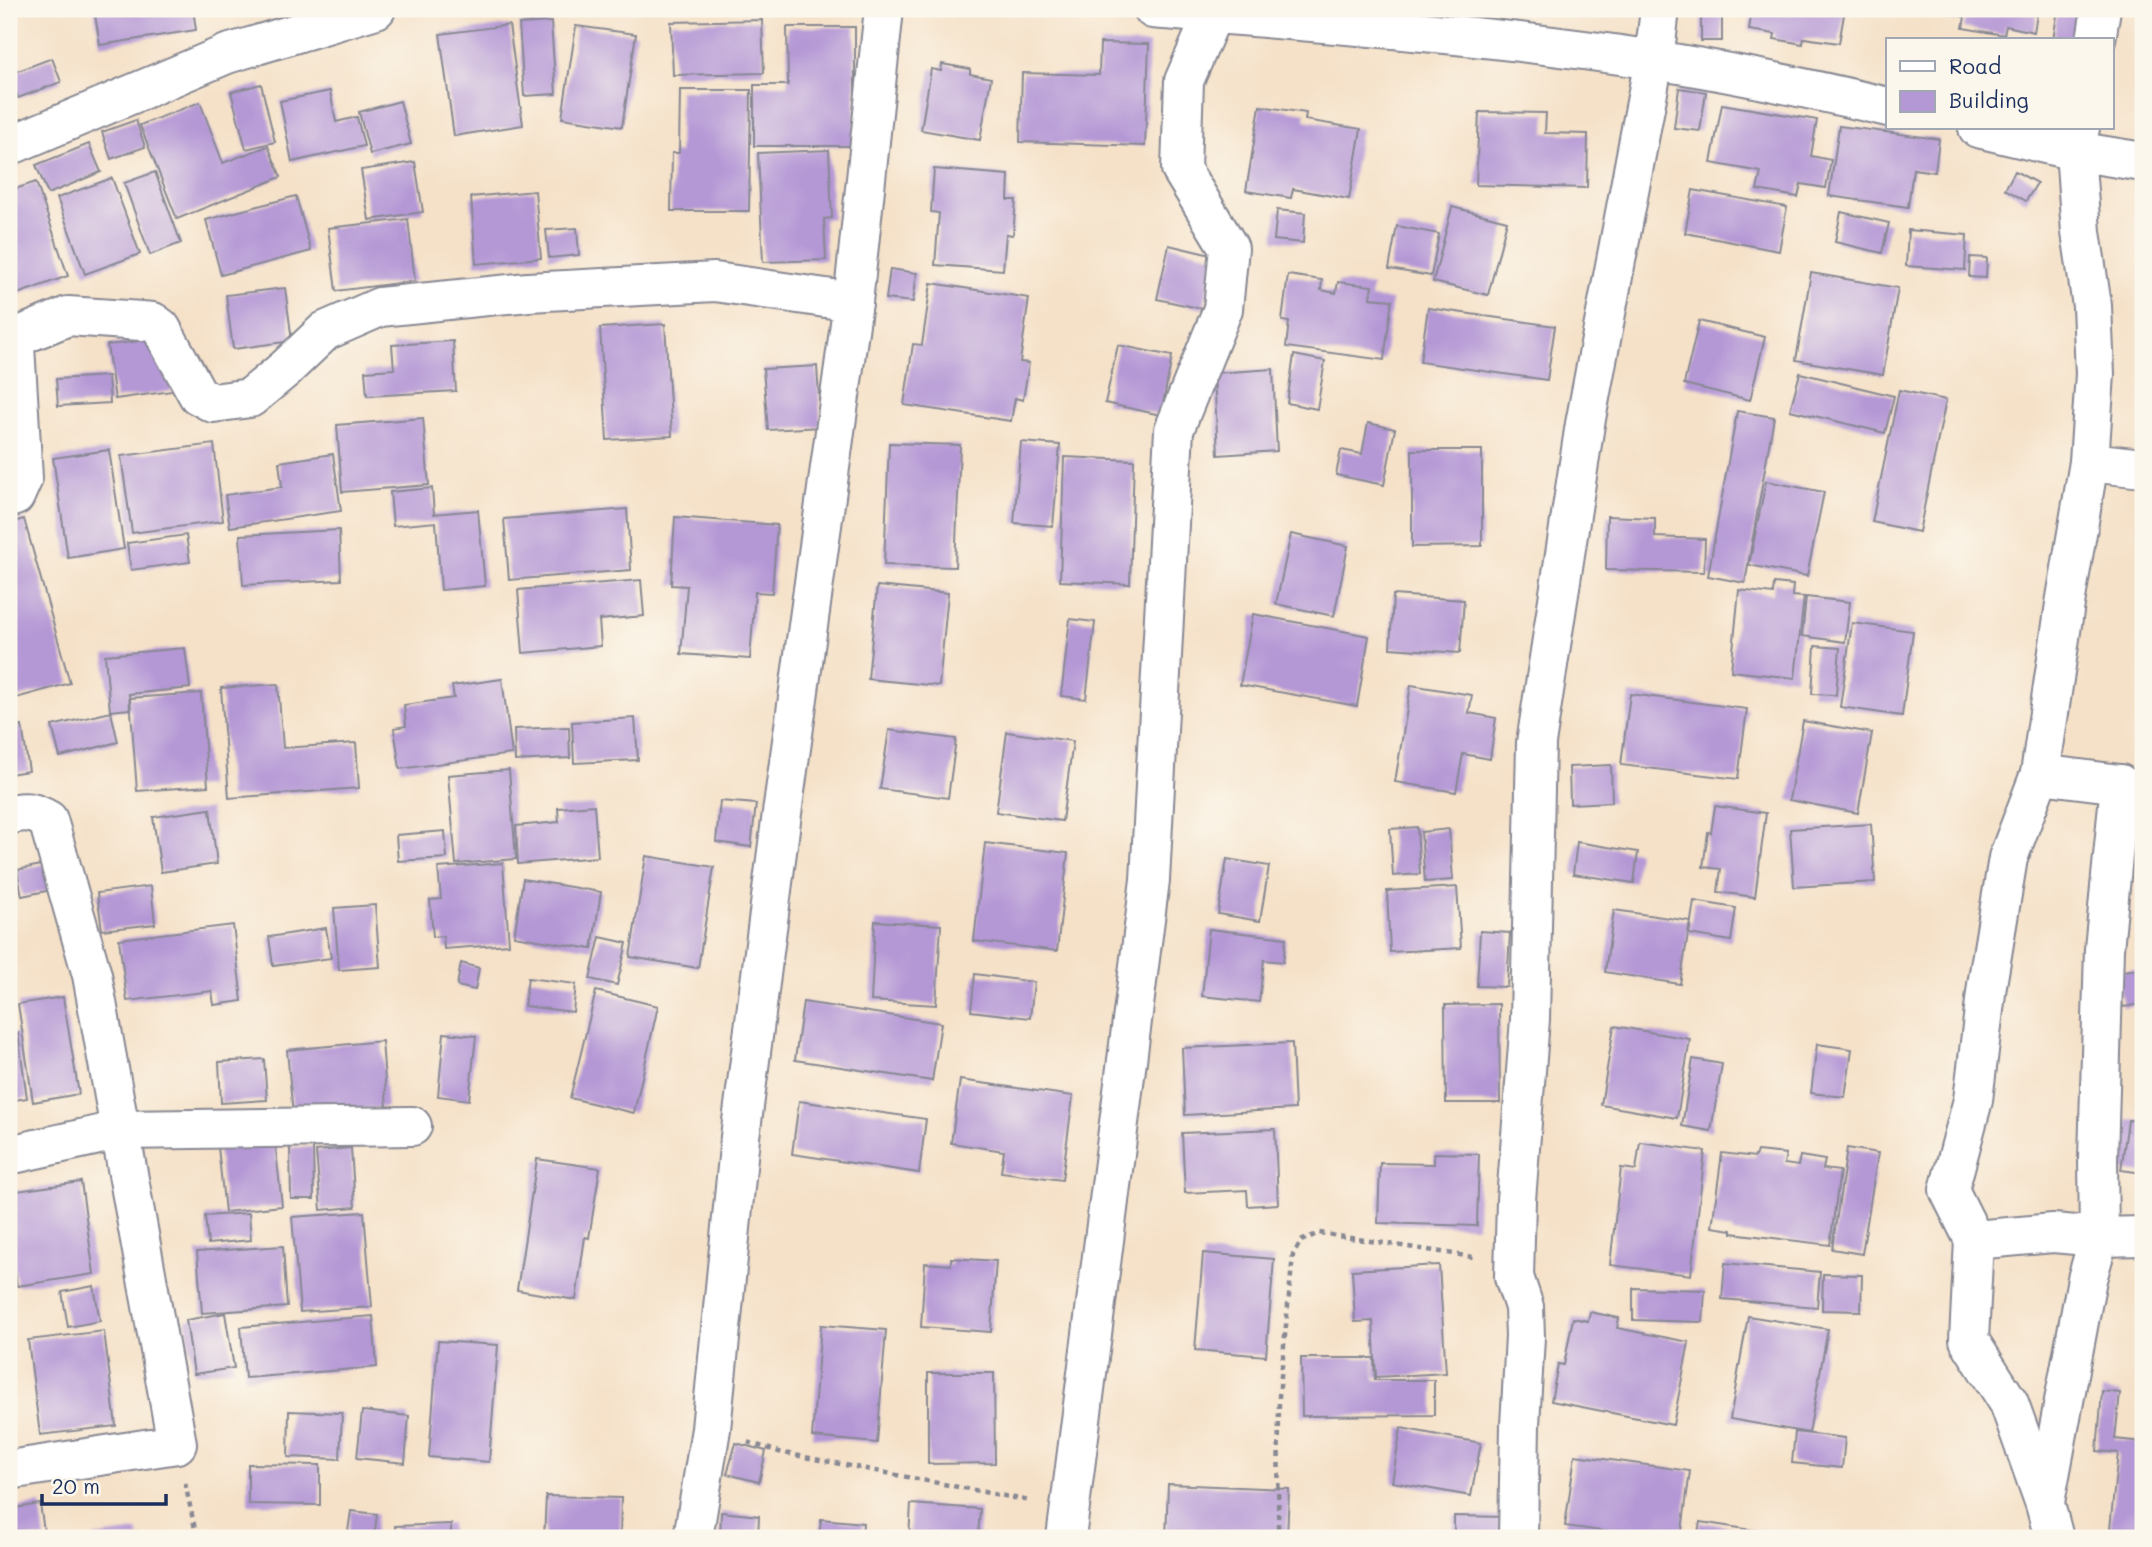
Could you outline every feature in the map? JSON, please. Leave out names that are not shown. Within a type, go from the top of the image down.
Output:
[{"type":"street","points":[[9,146],[227,54],[376,9]]},
{"type":"street","points":[[693,1538],[711,1429],[746,1097],[782,813],[853,302],[884,9]]},
{"type":"street","points":[[1153,9],[1453,35],[1654,60],[1831,93],[1886,107]]},
{"type":"street","points":[[1518,1538],[1525,1337],[1524,1307],[1514,1277],[1516,1200],[1530,1018],[1536,743],[1585,424],[1654,60],[1660,9]]},
{"type":"street","points":[[2096,38],[2101,9]]},
{"type":"street","points":[[1067,1523],[1150,880],[1174,430],[1223,309],[1229,248],[1181,169],[1184,81],[1213,14]]},
{"type":"street","points":[[1996,130],[2077,139],[2143,162]]},
{"type":"street","points":[[2050,1521],[2009,1403],[1969,1340],[1974,1240],[1949,1190],[1973,1100],[1987,985],[2008,858],[2040,774],[2064,604],[2089,462],[2095,374],[2092,306],[2081,232],[2077,139]]},
{"type":"street","points":[[9,498],[15,496],[23,478],[15,346],[22,335],[68,316],[141,321],[162,328],[198,395],[213,403],[250,398],[325,331],[380,307],[528,292],[715,282],[853,302]]},
{"type":"street","points":[[2089,462],[2143,468]]},
{"type":"street","points":[[2040,774],[2132,794],[2104,949],[2098,1159],[2099,1237],[2087,1279],[2050,1521]]},
{"type":"street","points":[[9,815],[34,812],[48,820],[92,975],[177,1444],[9,1470]]},
{"type":"street","points":[[9,1155],[121,1130],[412,1126]]},
{"type":"street","points":[[1974,1240],[2053,1233],[2099,1237],[2143,1236]]},
{"type":"path","points":[[1278,1538],[1279,1396],[1293,1255],[1301,1241],[1319,1233],[1484,1259],[1514,1277]]},
{"type":"path","points":[[711,1429],[779,1452],[1067,1523]]},
{"type":"path","points":[[177,1444],[197,1538]]},
{"type":"building","points":[[94,9],[193,9],[196,30],[100,45]]},
{"type":"building","points":[[1752,9],[1845,9],[1839,43],[1804,38],[1803,44],[1774,39],[1775,34],[1749,30]]},
{"type":"building","points":[[1943,9],[2038,9],[2034,32],[2006,26],[2004,35],[1963,28],[1965,17],[1943,12]]},
{"type":"building","points":[[2058,9],[2083,9],[2078,38],[2053,38]]},
{"type":"building","points":[[1701,10],[1722,10],[1722,41],[1701,41]]},
{"type":"building","points":[[762,20],[764,73],[673,75],[671,22]]},
{"type":"building","points":[[551,22],[556,94],[524,96],[519,24]]},
{"type":"building","points":[[509,25],[523,125],[454,136],[440,34]]},
{"type":"building","points":[[576,26],[636,34],[622,127],[562,118]]},
{"type":"building","points":[[787,27],[855,27],[855,146],[754,146],[754,85],[788,85]]},
{"type":"building","points":[[1100,43],[1149,44],[1145,146],[1020,142],[1022,73],[1099,75]]},
{"type":"building","points":[[52,58],[61,82],[18,98],[10,74]]},
{"type":"building","points":[[942,64],[970,69],[970,74],[991,78],[980,140],[921,130],[931,69],[941,71]]},
{"type":"building","points":[[261,84],[275,142],[246,149],[231,92]]},
{"type":"building","points":[[1679,88],[1706,92],[1700,131],[1674,128]]},
{"type":"building","points":[[680,90],[751,90],[749,211],[671,211],[672,153],[679,153]]},
{"type":"building","points":[[330,91],[336,122],[357,117],[364,146],[292,162],[280,101]]},
{"type":"building","points":[[400,101],[411,144],[370,154],[359,112]]},
{"type":"building","points":[[200,102],[223,163],[268,146],[281,177],[177,219],[140,125]]},
{"type":"building","points":[[1722,104],[1817,120],[1811,156],[1831,160],[1826,188],[1801,184],[1798,197],[1757,190],[1761,172],[1711,163]]},
{"type":"building","points":[[1260,106],[1306,113],[1305,120],[1361,129],[1349,199],[1293,189],[1291,198],[1246,191]]},
{"type":"building","points":[[1479,112],[1546,113],[1545,133],[1588,134],[1587,188],[1476,185]]},
{"type":"building","points":[[136,120],[145,147],[111,159],[102,132]]},
{"type":"building","points":[[1839,126],[1939,139],[1935,172],[1913,169],[1908,207],[1829,196]]},
{"type":"building","points":[[89,144],[101,172],[48,194],[36,165]]},
{"type":"building","points":[[829,150],[832,218],[824,219],[826,260],[763,262],[758,153]]},
{"type":"building","points":[[415,162],[423,212],[369,220],[361,170]]},
{"type":"building","points":[[934,169],[1009,175],[1008,200],[1016,200],[1013,235],[1006,234],[1003,270],[935,265],[939,213],[931,212]]},
{"type":"building","points":[[2015,171],[2037,183],[2026,201],[2005,189]]},
{"type":"building","points":[[155,172],[181,243],[150,255],[124,183]]},
{"type":"building","points":[[112,178],[140,254],[85,274],[57,198]]},
{"type":"building","points":[[36,182],[68,276],[9,297],[9,191]]},
{"type":"building","points":[[1693,190],[1787,207],[1779,251],[1685,233]]},
{"type":"building","points":[[535,191],[541,258],[476,264],[471,197]]},
{"type":"building","points":[[296,196],[311,251],[221,275],[206,220]]},
{"type":"building","points":[[1452,207],[1507,221],[1488,295],[1433,282]]},
{"type":"building","points":[[1277,210],[1305,213],[1303,243],[1274,240]]},
{"type":"building","points":[[1841,212],[1889,223],[1882,253],[1835,242]]},
{"type":"building","points":[[408,219],[415,281],[336,291],[328,228]]},
{"type":"building","points":[[1397,226],[1439,234],[1431,276],[1389,269]]},
{"type":"building","points":[[577,228],[579,255],[549,258],[546,230]]},
{"type":"building","points":[[1908,230],[1967,235],[1965,270],[1906,266]]},
{"type":"building","points":[[1169,245],[1215,256],[1203,309],[1157,299]]},
{"type":"building","points":[[1970,257],[1987,258],[1986,278],[1969,277]]},
{"type":"building","points":[[890,269],[917,273],[913,302],[886,299]]},
{"type":"building","points":[[1811,273],[1898,288],[1883,375],[1796,360]]},
{"type":"building","points":[[1288,275],[1322,280],[1321,290],[1336,293],[1338,282],[1372,286],[1370,298],[1392,300],[1384,360],[1286,347],[1289,322],[1282,321]]},
{"type":"building","points":[[931,283],[1029,298],[1020,362],[1029,363],[1023,400],[1015,398],[1011,421],[904,405],[913,344],[922,345]]},
{"type":"building","points":[[285,288],[292,341],[233,349],[226,295]]},
{"type":"building","points":[[1428,308],[1555,326],[1547,380],[1420,362]]},
{"type":"building","points":[[1699,321],[1765,337],[1750,400],[1684,384]]},
{"type":"building","points":[[665,324],[672,436],[607,440],[600,328]]},
{"type":"building","points":[[163,338],[172,391],[115,399],[107,345]]},
{"type":"building","points":[[453,341],[456,391],[367,396],[365,371],[394,369],[392,345]]},
{"type":"building","points":[[1118,345],[1172,356],[1161,415],[1105,403]]},
{"type":"building","points":[[1294,355],[1325,361],[1317,409],[1287,403]]},
{"type":"building","points":[[817,366],[821,427],[768,430],[763,369]]},
{"type":"building","points":[[1273,369],[1277,451],[1218,455],[1214,373]]},
{"type":"building","points":[[1800,373],[1894,396],[1885,433],[1790,410]]},
{"type":"building","points":[[108,376],[110,403],[58,406],[56,379]]},
{"type":"building","points":[[1899,390],[1946,400],[1919,532],[1872,522]]},
{"type":"building","points":[[1737,411],[1774,417],[1745,583],[1708,576]]},
{"type":"building","points":[[423,418],[429,485],[342,492],[337,425]]},
{"type":"building","points":[[1368,423],[1395,429],[1384,485],[1336,475],[1341,450],[1362,454]]},
{"type":"building","points":[[1021,442],[1060,445],[1053,526],[1014,523]]},
{"type":"building","points":[[889,443],[960,445],[955,567],[884,565]]},
{"type":"building","points":[[214,444],[223,521],[132,533],[121,456]]},
{"type":"building","points":[[109,450],[124,549],[68,558],[53,458]]},
{"type":"building","points":[[1412,450],[1482,450],[1482,546],[1412,547]]},
{"type":"building","points":[[333,454],[341,511],[230,527],[225,495],[282,487],[279,462]]},
{"type":"building","points":[[1064,457],[1134,460],[1130,584],[1060,581]]},
{"type":"building","points":[[1766,481],[1824,492],[1807,576],[1749,565]]},
{"type":"building","points":[[432,488],[434,514],[478,510],[485,586],[441,590],[436,522],[393,526],[390,492]]},
{"type":"building","points":[[627,509],[631,570],[509,580],[504,519]]},
{"type":"building","points":[[1607,516],[1655,518],[1655,537],[1705,539],[1704,572],[1606,570]]},
{"type":"building","points":[[675,517],[777,525],[772,593],[755,592],[750,659],[681,654],[687,586],[671,585]]},
{"type":"building","points":[[24,519],[70,683],[9,700],[9,523]]},
{"type":"building","points":[[339,530],[341,580],[243,585],[240,535]]},
{"type":"building","points":[[1291,534],[1348,546],[1334,616],[1276,604]]},
{"type":"building","points":[[186,535],[190,562],[131,570],[127,543]]},
{"type":"building","points":[[641,580],[644,616],[599,620],[601,646],[523,653],[518,590]]},
{"type":"building","points":[[1774,583],[1793,585],[1792,596],[1804,597],[1795,678],[1731,671],[1739,590],[1773,594]]},
{"type":"building","points":[[877,586],[948,593],[939,686],[868,679]]},
{"type":"building","points":[[1393,595],[1464,600],[1460,653],[1390,648]]},
{"type":"building","points":[[1806,597],[1850,602],[1845,642],[1802,636]]},
{"type":"building","points":[[1253,614],[1369,636],[1357,706],[1240,685]]},
{"type":"building","points":[[1070,619],[1095,622],[1086,699],[1061,696]]},
{"type":"building","points":[[1852,623],[1913,631],[1902,716],[1840,707]]},
{"type":"building","points":[[1815,646],[1840,648],[1836,695],[1812,694]]},
{"type":"building","points":[[185,648],[190,688],[129,694],[130,709],[110,711],[105,655]]},
{"type":"building","points":[[502,679],[512,754],[400,769],[394,728],[406,726],[404,705],[454,698],[452,686]]},
{"type":"building","points":[[278,684],[283,748],[356,743],[359,788],[229,798],[221,688]]},
{"type":"building","points":[[1411,685],[1472,695],[1469,713],[1496,718],[1490,759],[1463,754],[1456,792],[1395,782]]},
{"type":"building","points":[[201,693],[208,786],[137,791],[130,698]]},
{"type":"building","points":[[1630,694],[1747,709],[1738,779],[1621,765]]},
{"type":"building","points":[[111,712],[118,742],[60,757],[52,726]]},
{"type":"building","points":[[635,718],[638,760],[574,763],[572,722]]},
{"type":"building","points":[[1803,721],[1872,733],[1858,813],[1789,800]]},
{"type":"building","points":[[22,726],[29,771],[9,774],[9,728]]},
{"type":"building","points":[[569,727],[570,758],[515,761],[514,729]]},
{"type":"building","points":[[889,730],[956,739],[948,798],[880,789]]},
{"type":"building","points":[[1007,732],[1073,741],[1062,821],[996,812]]},
{"type":"building","points":[[1611,765],[1612,802],[1570,804],[1569,767]]},
{"type":"building","points":[[509,770],[516,859],[456,864],[448,775]]},
{"type":"building","points":[[720,801],[756,804],[751,847],[716,842]]},
{"type":"building","points":[[594,805],[598,857],[518,864],[516,826],[559,822],[558,808]]},
{"type":"building","points":[[1715,806],[1766,813],[1755,897],[1718,892],[1721,869],[1703,867]]},
{"type":"building","points":[[210,809],[217,864],[161,872],[153,817]]},
{"type":"building","points":[[1871,824],[1875,882],[1794,887],[1790,829]]},
{"type":"building","points":[[1417,827],[1420,874],[1393,876],[1390,829]]},
{"type":"building","points":[[1449,829],[1453,880],[1425,882],[1421,832]]},
{"type":"building","points":[[445,831],[447,858],[398,861],[396,835]]},
{"type":"building","points":[[1577,842],[1638,852],[1634,883],[1573,874]]},
{"type":"building","points":[[985,843],[1068,853],[1057,951],[974,941]]},
{"type":"building","points":[[646,856],[714,867],[698,968],[630,957]]},
{"type":"building","points":[[1227,859],[1269,866],[1260,921],[1218,914]]},
{"type":"building","points":[[50,863],[56,889],[22,896],[17,870]]},
{"type":"building","points":[[503,863],[509,944],[444,949],[443,936],[433,937],[430,900],[441,899],[438,868]]},
{"type":"building","points":[[523,879],[601,892],[592,949],[514,936]]},
{"type":"building","points":[[151,886],[155,924],[102,930],[97,893]]},
{"type":"building","points":[[1457,887],[1461,948],[1390,952],[1387,891]]},
{"type":"building","points":[[1694,901],[1736,908],[1731,941],[1689,934]]},
{"type":"building","points":[[375,905],[380,967],[339,970],[334,908]]},
{"type":"building","points":[[1614,910],[1690,921],[1680,984],[1605,972]]},
{"type":"building","points":[[875,921],[941,925],[936,1005],[871,1001]]},
{"type":"building","points":[[233,925],[242,1001],[214,1005],[212,991],[127,1001],[119,939]]},
{"type":"building","points":[[326,928],[331,958],[273,966],[269,937]]},
{"type":"building","points":[[1209,929],[1286,938],[1283,962],[1264,960],[1259,1002],[1202,996]]},
{"type":"building","points":[[1480,931],[1510,933],[1507,987],[1477,986]]},
{"type":"building","points":[[600,937],[627,943],[617,985],[590,979]]},
{"type":"building","points":[[461,963],[479,968],[475,990],[457,986]]},
{"type":"building","points":[[2143,968],[2143,1004],[2123,1007],[2117,972]]},
{"type":"building","points":[[975,974],[1034,982],[1030,1018],[971,1011]]},
{"type":"building","points":[[528,978],[576,984],[573,1012],[524,1006]]},
{"type":"building","points":[[596,991],[658,1006],[634,1113],[570,1098]]},
{"type":"building","points":[[63,997],[79,1094],[33,1102],[18,1004]]},
{"type":"building","points":[[803,1002],[941,1023],[932,1081],[795,1060]]},
{"type":"building","points":[[1499,1004],[1500,1103],[1446,1103],[1445,1005]]},
{"type":"building","points":[[1614,1026],[1690,1039],[1677,1118],[1601,1105]]},
{"type":"building","points":[[18,1033],[27,1098],[9,1101],[9,1034]]},
{"type":"building","points":[[444,1033],[476,1036],[469,1100],[438,1096]]},
{"type":"building","points":[[2142,1033],[2143,1063],[2138,1063]]},
{"type":"building","points":[[382,1041],[387,1107],[293,1115],[287,1050]]},
{"type":"building","points":[[1292,1043],[1295,1109],[1185,1115],[1182,1048]]},
{"type":"building","points":[[1817,1044],[1852,1049],[1845,1097],[1811,1093]]},
{"type":"building","points":[[264,1059],[267,1100],[221,1103],[219,1062]]},
{"type":"building","points":[[1693,1059],[1722,1064],[1711,1131],[1682,1126]]},
{"type":"building","points":[[960,1080],[1073,1096],[1062,1180],[1001,1172],[1004,1151],[951,1143]]},
{"type":"building","points":[[799,1101],[926,1119],[919,1173],[792,1154]]},
{"type":"building","points":[[2128,1120],[2143,1121],[2143,1173],[2121,1170]]},
{"type":"building","points":[[1275,1129],[1278,1204],[1248,1206],[1247,1190],[1185,1193],[1182,1133]]},
{"type":"building","points":[[274,1132],[282,1206],[225,1212],[217,1138]]},
{"type":"building","points":[[1640,1142],[1705,1151],[1691,1275],[1610,1265],[1621,1168],[1636,1170]]},
{"type":"building","points":[[290,1147],[313,1147],[314,1199],[291,1199]]},
{"type":"building","points":[[351,1148],[355,1207],[321,1210],[316,1151]]},
{"type":"building","points":[[1847,1148],[1878,1153],[1862,1254],[1832,1249]]},
{"type":"building","points":[[1757,1151],[1786,1154],[1784,1164],[1798,1166],[1800,1156],[1825,1160],[1823,1169],[1840,1171],[1830,1245],[1732,1233],[1732,1230],[1712,1227],[1722,1153],[1755,1157]]},
{"type":"building","points":[[1434,1153],[1479,1154],[1477,1226],[1378,1223],[1380,1163],[1434,1164]]},
{"type":"building","points":[[537,1159],[600,1168],[589,1238],[585,1237],[576,1300],[517,1290]]},
{"type":"building","points":[[81,1182],[94,1274],[17,1286],[9,1231],[9,1192]]},
{"type":"building","points":[[364,1212],[372,1307],[300,1312],[292,1217]]},
{"type":"building","points":[[249,1213],[251,1240],[208,1244],[205,1216]]},
{"type":"building","points":[[283,1246],[287,1307],[202,1313],[197,1252]]},
{"type":"building","points":[[1203,1253],[1274,1259],[1266,1356],[1195,1350]]},
{"type":"building","points":[[951,1258],[996,1261],[991,1332],[921,1327],[925,1263],[951,1265]]},
{"type":"building","points":[[1725,1263],[1820,1272],[1817,1307],[1722,1299]]},
{"type":"building","points":[[1439,1265],[1446,1373],[1376,1377],[1373,1321],[1355,1322],[1352,1270]]},
{"type":"building","points":[[1823,1274],[1862,1275],[1861,1311],[1822,1310]]},
{"type":"building","points":[[94,1286],[100,1321],[68,1327],[62,1292]]},
{"type":"building","points":[[1633,1288],[1705,1290],[1703,1322],[1633,1320]]},
{"type":"building","points":[[1590,1312],[1619,1318],[1617,1328],[1689,1342],[1673,1425],[1551,1401],[1558,1364],[1564,1365],[1573,1318],[1588,1321]]},
{"type":"building","points":[[225,1313],[234,1368],[194,1374],[186,1320]]},
{"type":"building","points":[[373,1316],[377,1367],[245,1378],[241,1327]]},
{"type":"building","points":[[1748,1316],[1828,1329],[1809,1433],[1730,1419]]},
{"type":"building","points":[[821,1325],[886,1330],[877,1443],[812,1437]]},
{"type":"building","points":[[104,1331],[116,1426],[40,1435],[28,1340]]},
{"type":"building","points":[[438,1341],[498,1345],[489,1462],[429,1457]]},
{"type":"building","points":[[1301,1358],[1374,1358],[1375,1380],[1434,1380],[1434,1415],[1302,1416]]},
{"type":"building","points":[[928,1373],[994,1373],[995,1463],[928,1464]]},
{"type":"building","points":[[2102,1391],[2120,1393],[2115,1439],[2143,1442],[2143,1538],[2109,1538],[2118,1453],[2097,1451]]},
{"type":"building","points":[[289,1411],[342,1413],[340,1459],[288,1457]]},
{"type":"building","points":[[362,1411],[409,1416],[405,1463],[357,1458]]},
{"type":"building","points":[[1401,1428],[1481,1443],[1471,1496],[1392,1482]]},
{"type":"building","points":[[1795,1432],[1845,1438],[1842,1468],[1792,1463]]},
{"type":"building","points":[[736,1443],[766,1451],[759,1482],[727,1474]]},
{"type":"building","points":[[1575,1455],[1690,1471],[1681,1538],[1653,1538],[1565,1526]]},
{"type":"building","points":[[248,1464],[320,1465],[320,1505],[248,1504]]},
{"type":"building","points":[[1168,1484],[1289,1489],[1287,1538],[1166,1538]]},
{"type":"building","points":[[546,1496],[621,1498],[620,1538],[544,1538]]},
{"type":"building","points":[[40,1504],[45,1538],[9,1538],[9,1509]]},
{"type":"building","points":[[911,1504],[980,1509],[978,1538],[909,1538]]},
{"type":"building","points":[[351,1511],[377,1514],[374,1538],[347,1538]]},
{"type":"building","points":[[721,1512],[759,1516],[758,1538],[720,1538]]},
{"type":"building","points":[[1454,1516],[1509,1517],[1509,1538],[1454,1538]]},
{"type":"building","points":[[821,1519],[863,1523],[862,1538],[819,1538]]},
{"type":"building","points":[[1700,1522],[1779,1534],[1778,1538],[1697,1538]]},
{"type":"building","points":[[451,1524],[451,1538],[396,1538],[395,1526]]},
{"type":"building","points":[[138,1531],[139,1538],[93,1538],[93,1537]]}]
